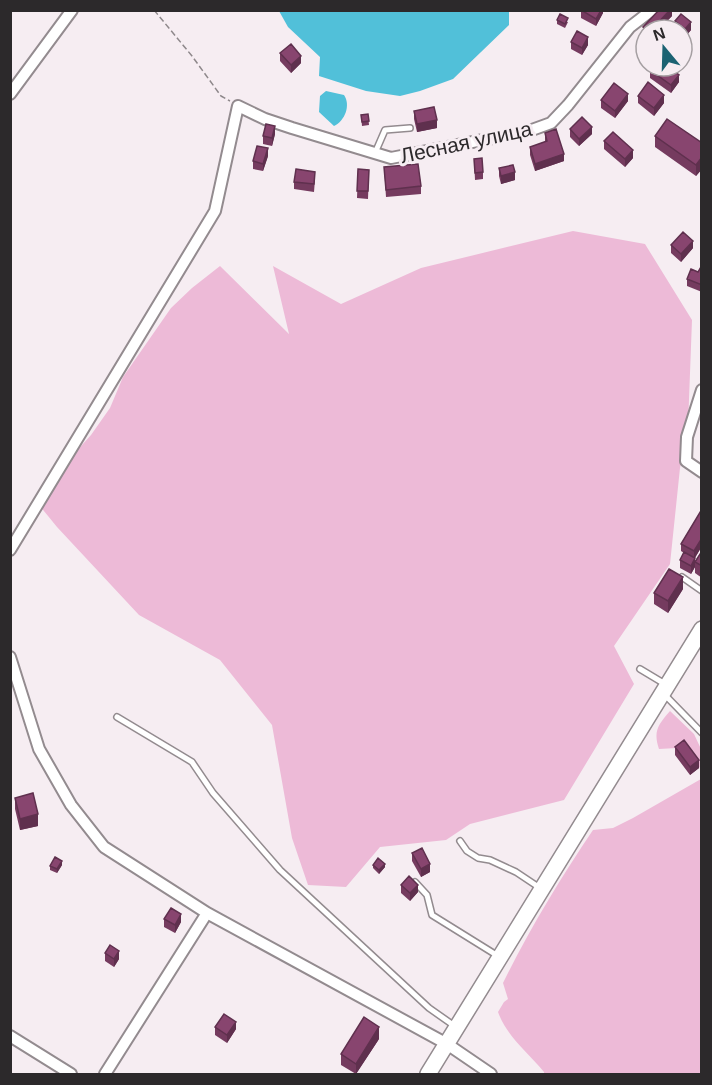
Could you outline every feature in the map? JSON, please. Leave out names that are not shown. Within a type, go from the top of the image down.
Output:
[{"type":"street","points":[[10,94],[72,10]]},
{"type":"street","name":"Лесная улица","points":[[238,106],[265,119],[391,158],[529,131],[551,123],[630,27],[652,10]]},
{"type":"street","points":[[10,550],[215,212],[238,106]]},
{"type":"street","points":[[702,390],[687,437],[686,461],[702,472]]},
{"type":"street","points":[[428,1074],[702,629]]},
{"type":"street","points":[[10,657],[39,749],[71,805],[104,847],[207,913],[447,1044],[491,1074]]},
{"type":"street","points":[[105,1074],[207,913]]},
{"type":"street","points":[[10,1036],[70,1074]]},
{"type":"lane","points":[[375,153],[385,130],[410,128]]},
{"type":"lane","points":[[682,577],[702,591]]},
{"type":"lane","points":[[640,669],[665,689],[702,733]]},
{"type":"lane","points":[[117,717],[192,762],[213,793],[280,870],[429,1008],[457,1027]]},
{"type":"lane","points":[[460,842],[467,851],[478,858],[490,860],[516,872],[541,889]]},
{"type":"lane","points":[[415,882],[427,895],[432,915],[499,957]]},
{"type":"path","points":[[154,10],[221,96],[238,106]]},
{"type":"shaded area","points":[[573,231],[645,244],[692,320],[688,426],[680,468],[670,564],[614,646],[634,684],[564,800],[470,824],[446,840],[380,847],[346,887],[308,885],[292,838],[272,725],[220,660],[139,615],[35,500],[91,435],[110,408],[123,377],[171,308],[220,266],[289,334],[273,266],[341,304],[421,268]]},
{"type":"shaded area","points":[[670,711],[694,734],[701,749],[701,768],[687,762],[677,748],[659,749],[656,737],[658,728]]},
{"type":"shaded area","points":[[701,779],[701,1074],[544,1074],[512,1037],[498,1012],[508,999],[503,983],[523,944],[593,830],[613,828]]},
{"type":"water","points":[[279,11],[509,11],[509,25],[453,79],[400,96],[366,91],[319,76],[320,57],[288,27]]},
{"type":"water","points":[[326,91],[344,95],[347,103],[346,112],[334,126],[319,112],[320,96]]},
{"type":"building","points":[[581,10],[601,10],[596,19]]},
{"type":"building","points":[[659,10],[670,10],[662,18],[651,18]]},
{"type":"building","points":[[560,14],[568,18],[565,24],[557,20]]},
{"type":"building","points":[[577,31],[588,37],[582,48],[571,42]]},
{"type":"building","points":[[291,44],[301,56],[291,65],[280,53]]},
{"type":"building","points":[[661,78],[677,78],[671,85]]},
{"type":"building","points":[[648,82],[664,95],[654,108],[638,96]]},
{"type":"building","points":[[614,83],[628,94],[615,111],[601,100]]},
{"type":"building","points":[[434,107],[437,120],[417,124],[414,111]]},
{"type":"building","points":[[368,114],[369,121],[362,122],[361,115]]},
{"type":"building","points":[[582,117],[592,127],[579,139],[570,129]]},
{"type":"building","points":[[667,119],[702,143],[702,157],[696,165],[655,136]]},
{"type":"building","points":[[266,124],[275,126],[272,138],[263,136]]},
{"type":"building","points":[[556,129],[564,154],[535,164],[530,147],[547,141],[545,133]]},
{"type":"building","points":[[613,132],[633,150],[625,159],[604,141]]},
{"type":"building","points":[[257,146],[268,148],[263,164],[253,161]]},
{"type":"building","points":[[482,158],[483,172],[475,173],[474,159]]},
{"type":"building","points":[[418,164],[421,186],[386,190],[384,167]]},
{"type":"building","points":[[513,165],[515,172],[501,176],[499,168]]},
{"type":"building","points":[[296,169],[315,172],[314,184],[294,182]]},
{"type":"building","points":[[358,169],[369,170],[368,191],[357,191]]},
{"type":"building","points":[[683,232],[693,241],[681,254],[671,245]]},
{"type":"building","points":[[702,265],[702,285],[687,279],[691,269],[698,272]]},
{"type":"building","points":[[702,509],[702,538],[694,551],[681,544]]},
{"type":"building","points":[[702,551],[702,566],[695,562]]},
{"type":"building","points":[[684,552],[695,558],[691,566],[680,560]]},
{"type":"building","points":[[669,569],[683,577],[668,601],[654,593]]},
{"type":"building","points":[[684,740],[699,760],[690,767],[675,747]]},
{"type":"building","points":[[33,793],[38,814],[20,819],[15,798]]},
{"type":"building","points":[[422,848],[430,864],[421,869],[412,853]]},
{"type":"building","points":[[55,857],[62,861],[57,869],[50,866]]},
{"type":"building","points":[[378,858],[385,864],[379,870],[373,865]]},
{"type":"building","points":[[409,876],[418,885],[410,893],[401,885]]},
{"type":"building","points":[[171,908],[181,914],[175,925],[164,919]]},
{"type":"building","points":[[110,945],[119,951],[114,959],[105,953]]},
{"type":"building","points":[[224,1014],[236,1022],[227,1035],[215,1027]]},
{"type":"building","points":[[364,1017],[379,1027],[356,1064],[341,1054]]}]
